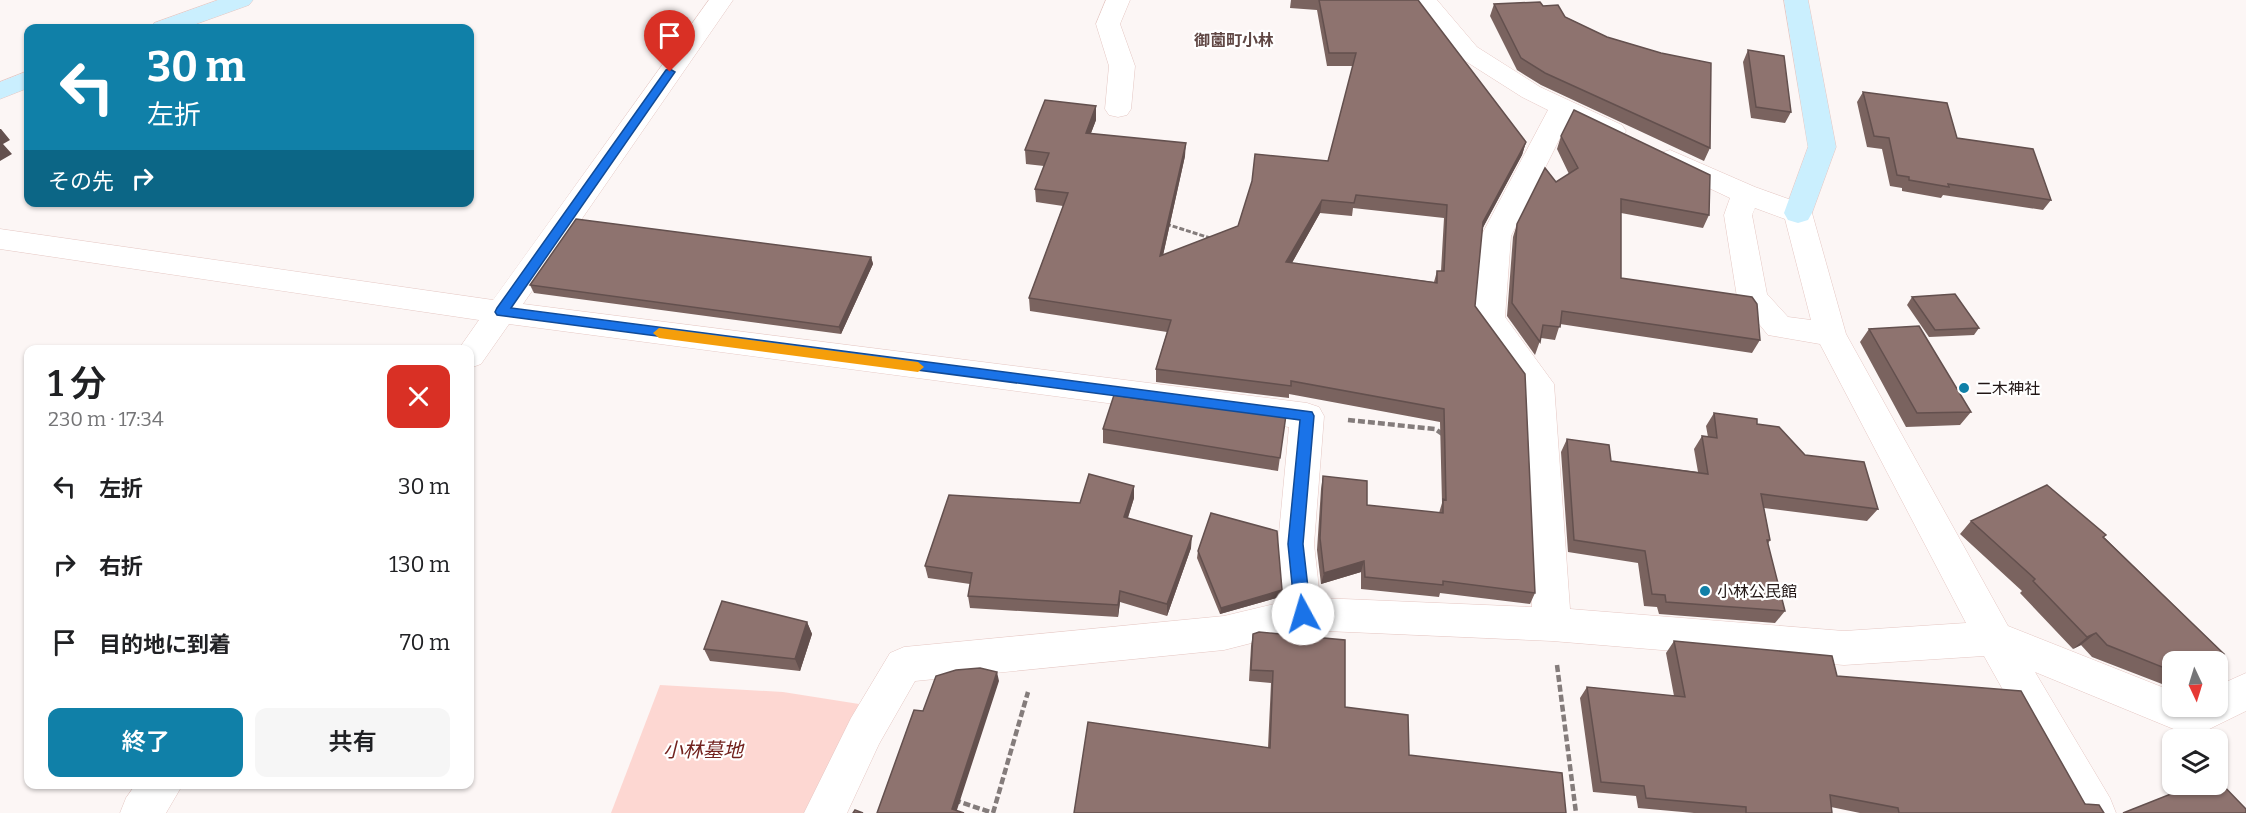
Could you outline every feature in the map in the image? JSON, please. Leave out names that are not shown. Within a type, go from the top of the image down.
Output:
[{"type":"street","points":[[174,24],[241,0]]},
{"type":"street","points":[[474,350],[721,0]]},
{"type":"street","points":[[1118,0],[1108,24],[1122,66],[1118,109]]},
{"type":"street","points":[[1424,0],[1468,52],[1531,92],[1745,194],[1798,213]]},
{"type":"street","points":[[1796,0],[1822,147],[1798,213],[1830,334],[1994,638],[2095,813]]},
{"type":"street","points":[[0,91],[24,81]]},
{"type":"street","points":[[1552,624],[1538,384],[1490,319],[1496,236],[1563,107]]},
{"type":"street","points":[[1745,194],[1738,215],[1752,297],[1779,327],[1830,334]]},
{"type":"street","points":[[0,239],[502,312],[1307,416],[1296,544],[1303,614]]},
{"type":"street","points":[[825,813],[865,731],[904,665],[1224,633],[1303,614],[1552,624],[1844,648],[1994,638],[2162,706]]},
{"type":"street","points":[[2228,700],[2246,691]]},
{"type":"street","points":[[141,813],[158,789]]},
{"type":"path","points":[[1162,223],[1219,241]]},
{"type":"path","points":[[1307,416],[1435,429],[1454,440]]},
{"type":"path","points":[[1552,624],[1576,813]]},
{"type":"path","points":[[949,798],[993,813],[1040,650]]},
{"type":"green space","name":"小林墓地","points":[[660,685],[783,692],[859,704],[805,813],[611,813]]},
{"type":"building","points":[[1319,0],[1418,0],[1526,142],[1483,222],[1475,306],[1525,374],[1535,593],[1443,581],[1443,585],[1365,577],[1364,561],[1324,573],[1320,538],[1323,476],[1367,481],[1367,505],[1443,513],[1443,499],[1446,500],[1444,409],[1291,381],[1291,386],[1156,369],[1171,320],[1029,298],[1068,193],[1035,189],[1049,153],[1025,150],[1045,100],[1096,106],[1086,133],[1186,143],[1160,256],[1238,226],[1252,181],[1255,154],[1328,161],[1356,53],[1329,53]],"holes":[[[1356,195],[1447,205],[1444,271],[1437,271],[1437,283],[1286,262],[1322,200],[1354,203]]]},
{"type":"building","points":[[1540,2],[1543,6],[1558,5],[1565,17],[1607,37],[1661,53],[1711,63],[1710,148],[1545,73],[1521,58],[1494,4]]},
{"type":"building","points":[[1748,50],[1784,56],[1791,112],[1756,107]]},
{"type":"building","points":[[1863,92],[1947,103],[1957,138],[2033,149],[2051,200],[1948,184],[1949,187],[1909,180],[1909,177],[1897,175],[1889,138],[1874,136]]},
{"type":"building","points":[[1574,110],[1710,175],[1709,215],[1621,199],[1621,278],[1752,297],[1757,304],[1760,340],[1562,311],[1560,327],[1543,325],[1540,342],[1512,303],[1517,224],[1545,168],[1556,182],[1578,168],[1561,136]]},
{"type":"building","points":[[576,219],[871,257],[839,327],[530,285]]},
{"type":"building","points":[[1955,294],[1979,328],[1935,330],[1912,297]]},
{"type":"building","points":[[1919,326],[1971,412],[1917,413],[1869,329]]},
{"type":"building","points":[[1114,395],[1147,400],[1148,397],[1286,415],[1280,458],[1103,429]]},
{"type":"building","points":[[1714,413],[1757,419],[1757,424],[1779,427],[1805,455],[1864,462],[1878,509],[1761,494],[1770,540],[1767,540],[1785,611],[1666,602],[1665,595],[1652,594],[1645,551],[1574,540],[1567,439],[1609,445],[1611,461],[1708,474],[1702,436],[1717,438]]},
{"type":"building","points":[[1089,474],[1134,486],[1124,517],[1192,536],[1167,604],[1120,591],[1118,605],[968,596],[972,573],[925,566],[949,495],[1080,503]]},
{"type":"building","points":[[2047,485],[2106,535],[2103,537],[2221,651],[2162,651],[2162,667],[2107,645],[2096,633],[2087,637],[2033,581],[2035,579],[1971,521]]},
{"type":"building","points":[[1211,513],[1277,531],[1282,590],[1221,608],[1198,551]]},
{"type":"building","points":[[722,601],[807,622],[795,659],[704,649]]},
{"type":"building","points":[[1259,632],[1345,640],[1345,707],[1408,715],[1409,755],[1562,773],[1566,813],[1074,813],[1088,722],[1270,748],[1273,671],[1251,670],[1253,634]]},
{"type":"building","points":[[1674,641],[1832,656],[1837,676],[2021,691],[2085,804],[2099,805],[2104,813],[1899,813],[1898,808],[1830,795],[1832,813],[1746,813],[1746,807],[1646,798],[1644,786],[1601,782],[1587,687],[1685,697]]},
{"type":"building","points":[[980,668],[997,672],[952,809],[964,813],[877,813],[914,710],[923,711],[936,676],[956,670]]},
{"type":"building","points":[[2228,790],[2246,809],[2246,813],[2123,813],[2168,795],[2228,795]]},
{"type":"slow traffic","points":[[659,333],[918,367]]},
{"type":"place","name":"二木神社","points":[[1964,388]]},
{"type":"place","name":"小林公民館","points":[[1705,591]]},
{"type":"district","name":"御薗町小林","points":[[1234,40]]},
{"type":"route","points":[[670,72],[502,312],[1307,416],[1296,544],[1303,614]]}]
